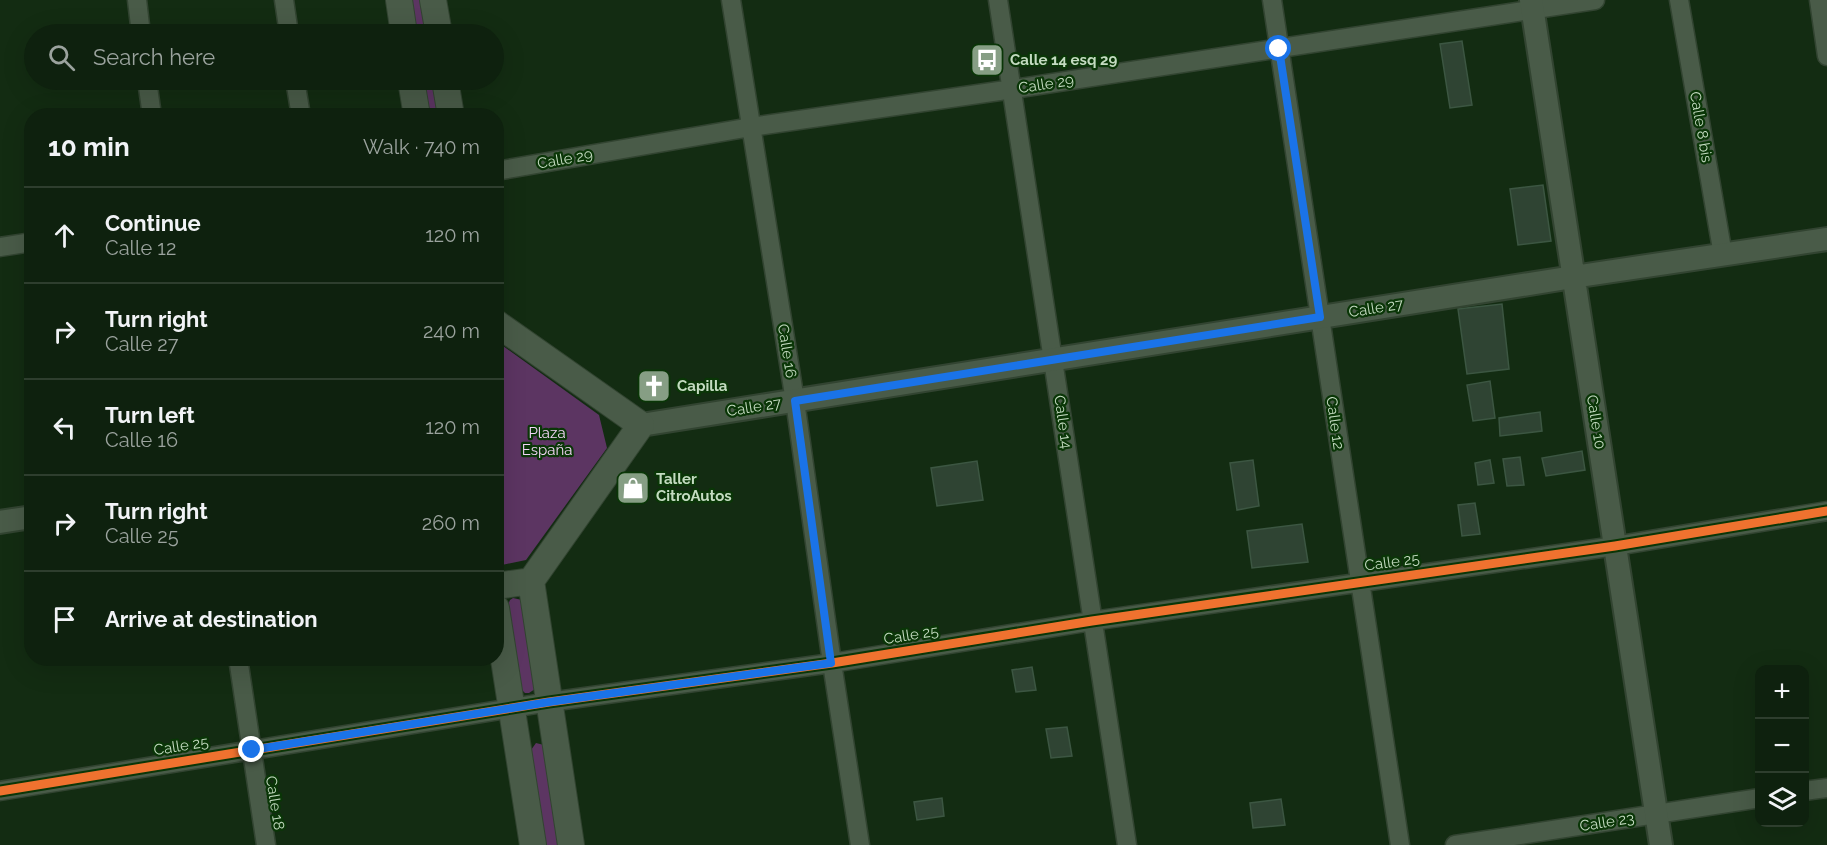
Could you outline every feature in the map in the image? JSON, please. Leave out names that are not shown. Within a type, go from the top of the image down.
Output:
[{"type":"main road","points":[[399,0],[403,24]]},
{"type":"main road","points":[[433,0],[437,24]]},
{"type":"main road","points":[[413,90],[416,108]]},
{"type":"main road","points":[[447,90],[450,108]]},
{"type":"main road","points":[[504,329],[641,425],[531,581],[571,845]]},
{"type":"main road","points":[[504,585],[531,581]]},
{"type":"main road","points":[[504,658],[533,845]]},
{"type":"street","points":[[136,0],[140,24]]},
{"type":"street","points":[[284,0],[288,24]]},
{"type":"street","name":"Calle 16","points":[[731,0],[795,401],[831,663],[860,845]]},
{"type":"street","name":"Calle 14","points":[[998,0],[1127,845]]},
{"type":"street","name":"Calle 12","points":[[1272,0],[1400,845]]},
{"type":"street","name":"Calle 29","points":[[504,170],[751,127],[1279,49],[1531,4],[1595,0]]},
{"type":"street","name":"Calle 8 bis","points":[[1678,0],[1723,255]]},
{"type":"street","points":[[1819,0],[1827,56]]},
{"type":"street","name":"Calle 10","points":[[1531,4],[1660,845]]},
{"type":"street","points":[[148,90],[151,108]]},
{"type":"street","points":[[297,90],[300,108]]},
{"type":"street","name":"Calle 27","points":[[641,425],[1827,239]]},
{"type":"street","points":[[0,247],[24,243]]},
{"type":"street","name":"Calle 25","points":[[0,791],[549,702],[831,663],[1092,621],[1615,546],[1827,511]]},
{"type":"street","points":[[0,522],[24,518]]},
{"type":"street","name":"Calle 18","points":[[239,666],[266,845]]},
{"type":"street","points":[[1809,790],[1827,788]]},
{"type":"street","name":"Calle 23","points":[[1455,845],[1755,799]]},
{"type":"green space","points":[[406,0],[424,0],[428,24],[410,24]]},
{"type":"green space","points":[[420,90],[438,90],[441,108],[423,108]]},
{"type":"green space","name":"Plaza España","points":[[504,347],[599,415],[607,448],[526,560],[504,565]]},
{"type":"green space","points":[[513,598],[522,600],[535,689],[529,693],[525,693],[520,688],[507,607]]},
{"type":"green space","points":[[536,743],[544,745],[563,845],[545,845],[531,750]]},
{"type":"building","points":[[1462,41],[1472,105],[1450,108],[1440,44]]},
{"type":"building","points":[[1543,185],[1551,241],[1518,245],[1510,189]]},
{"type":"building","points":[[1502,304],[1509,369],[1467,374],[1458,309]]},
{"type":"building","points":[[1490,381],[1495,418],[1473,421],[1467,385]]},
{"type":"building","points":[[1540,412],[1542,431],[1500,436],[1499,418]]},
{"type":"building","points":[[1582,451],[1585,470],[1546,476],[1542,458]]},
{"type":"building","points":[[1520,457],[1524,485],[1507,486],[1503,459]]},
{"type":"building","points":[[1253,460],[1259,506],[1237,510],[1230,463]]},
{"type":"building","points":[[1490,460],[1494,483],[1478,485],[1475,463]]},
{"type":"building","points":[[977,461],[983,500],[937,506],[931,468]]},
{"type":"building","points":[[1475,503],[1480,534],[1462,536],[1458,505]]},
{"type":"building","points":[[1302,524],[1308,562],[1252,568],[1247,531]]},
{"type":"building","points":[[1032,667],[1036,690],[1016,692],[1012,670]]},
{"type":"building","points":[[1067,727],[1072,756],[1051,758],[1046,729]]},
{"type":"building","points":[[942,798],[944,816],[917,820],[914,802]]},
{"type":"building","points":[[1281,799],[1285,825],[1253,828],[1250,803]]},
{"type":"cycle path","points":[[0,791],[549,702],[832,663],[1092,621],[1615,546],[1827,511]]},
{"type":"place","name":"Calle 14 esq 29","points":[[987,60]]},
{"type":"place","name":"Capilla","points":[[654,386]]},
{"type":"place","name":"Taller CitroAutos","points":[[633,488]]},
{"type":"route","points":[[252,750],[549,702],[831,663],[795,401],[1320,317],[1279,49]]}]
